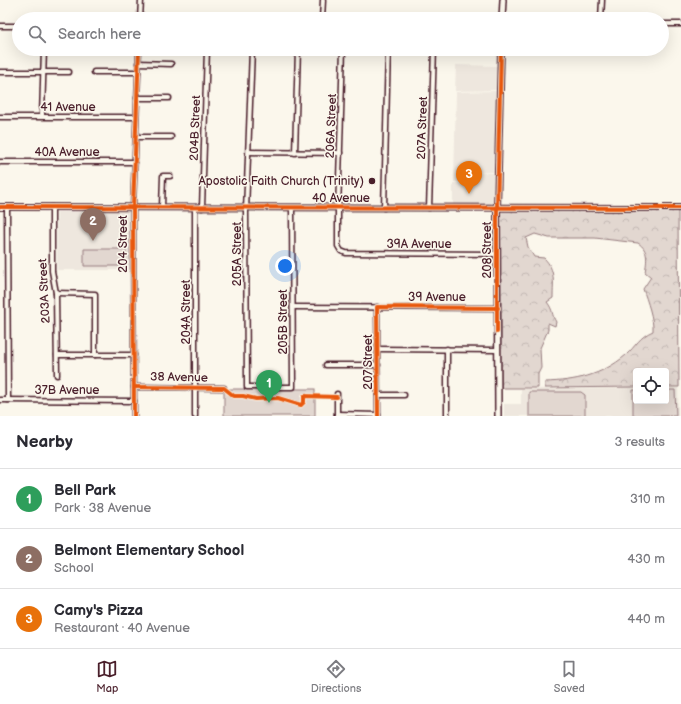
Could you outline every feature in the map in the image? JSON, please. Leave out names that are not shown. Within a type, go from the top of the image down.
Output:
[{"type":"main road","points":[[502,12],[503,0]]},
{"type":"main road","name":"208 Street","points":[[498,416],[497,254],[501,56]]},
{"type":"main road","name":"40 Avenue","points":[[0,207],[498,209],[681,208]]},
{"type":"street","points":[[140,12],[141,0]]},
{"type":"street","points":[[322,12],[323,0]]},
{"type":"street","points":[[601,12],[602,0]]},
{"type":"street","points":[[669,24],[681,24]]},
{"type":"street","points":[[0,26],[12,26]]},
{"type":"street","points":[[42,116],[44,56]]},
{"type":"street","name":"204 Street","points":[[134,416],[133,208],[139,56]]},
{"type":"street","name":"204B Street","points":[[202,208],[207,56]]},
{"type":"street","name":"205A Street","points":[[252,56],[248,208],[247,387],[293,387]]},
{"type":"street","points":[[295,153],[298,56]]},
{"type":"street","name":"206A Street","points":[[341,252],[338,246],[343,56]]},
{"type":"street","points":[[384,208],[388,56]]},
{"type":"street","name":"207A Street","points":[[429,208],[434,56]]},
{"type":"street","points":[[138,64],[171,64]]},
{"type":"street","points":[[0,72],[69,72]]},
{"type":"street","points":[[94,72],[138,72]]},
{"type":"street","points":[[137,98],[169,98]]},
{"type":"street","name":"41 Avenue","points":[[0,117],[136,117]]},
{"type":"street","points":[[136,137],[171,137]]},
{"type":"street","points":[[249,152],[340,153]]},
{"type":"street","name":"40A Avenue","points":[[0,162],[135,162]]},
{"type":"street","points":[[162,208],[163,176],[170,176]]},
{"type":"street","points":[[7,207],[8,400]]},
{"type":"street","name":"203A Street","points":[[52,207],[52,271],[56,293],[57,375]]},
{"type":"street","name":"204A Street","points":[[195,208],[195,416]]},
{"type":"street","name":"205B Street","points":[[292,208],[293,387]]},
{"type":"street","name":"39A Avenue","points":[[341,252],[346,254],[497,254]]},
{"type":"street","points":[[56,293],[95,294],[95,355]]},
{"type":"street","name":"39 Avenue","points":[[293,307],[498,308]]},
{"type":"street","name":"207 Street","points":[[377,307],[378,415]]},
{"type":"street","points":[[377,349],[497,350]]},
{"type":"street","points":[[447,349],[447,416]]},
{"type":"street","points":[[57,355],[134,355]]},
{"type":"street","points":[[326,365],[378,365]]},
{"type":"street","name":"38 Avenue","points":[[134,387],[224,388]]},
{"type":"street","points":[[337,394],[337,415],[378,415]]},
{"type":"street","points":[[378,395],[404,395]]},
{"type":"street","name":"37B Avenue","points":[[0,400],[134,401]]},
{"type":"shaded area","points":[[456,65],[498,66],[497,90],[455,91]]},
{"type":"shaded area","points":[[497,91],[494,172],[473,173],[494,173],[494,202],[490,204],[453,204],[453,183],[473,184],[473,176],[472,183],[454,182],[456,92]]},
{"type":"shaded area","points":[[57,212],[130,212],[130,270],[57,270]]},
{"type":"shaded area","points":[[633,388],[633,404],[669,404],[669,388],[678,388],[678,416],[504,416],[504,404],[521,404],[521,389]]},
{"type":"green space","points":[[499,210],[678,211],[679,387],[669,387],[669,368],[633,368],[633,387],[545,388],[545,382],[577,379],[597,373],[607,368],[626,355],[641,339],[653,331],[651,316],[643,289],[651,277],[645,272],[647,260],[646,252],[638,243],[595,238],[549,238],[535,234],[526,238],[528,247],[534,257],[544,258],[552,272],[553,298],[547,302],[556,322],[555,326],[548,323],[548,330],[540,348],[541,368],[538,374],[538,388],[501,388]]},
{"type":"green space","points":[[84,249],[126,249],[126,266],[84,266]]},
{"type":"green space","points":[[224,389],[315,389],[315,416],[224,416]]},
{"type":"green space","points":[[669,390],[675,390],[676,416],[633,416],[633,404],[669,404]]},
{"type":"green space","points":[[529,392],[581,392],[585,395],[585,416],[529,416]]},
{"type":"cycle path","points":[[134,416],[133,208],[139,56]]},
{"type":"cycle path","points":[[497,332],[497,209],[501,56]]},
{"type":"cycle path","points":[[0,207],[681,208]]},
{"type":"cycle path","points":[[378,416],[377,307],[498,308]]},
{"type":"cycle path","points":[[134,387],[224,388],[234,396],[243,396],[256,399],[278,398],[301,405],[304,402],[304,396],[337,397]]},
{"type":"place","name":"Apostolic Faith Church (Trinity)","points":[[372,181]]},
{"type":"place","name":"Camy's Pizza","points":[[469,194]]},
{"type":"place","name":"Belmont Elementary School","points":[[93,241]]},
{"type":"place","name":"Bell Park","points":[[269,403]]}]
